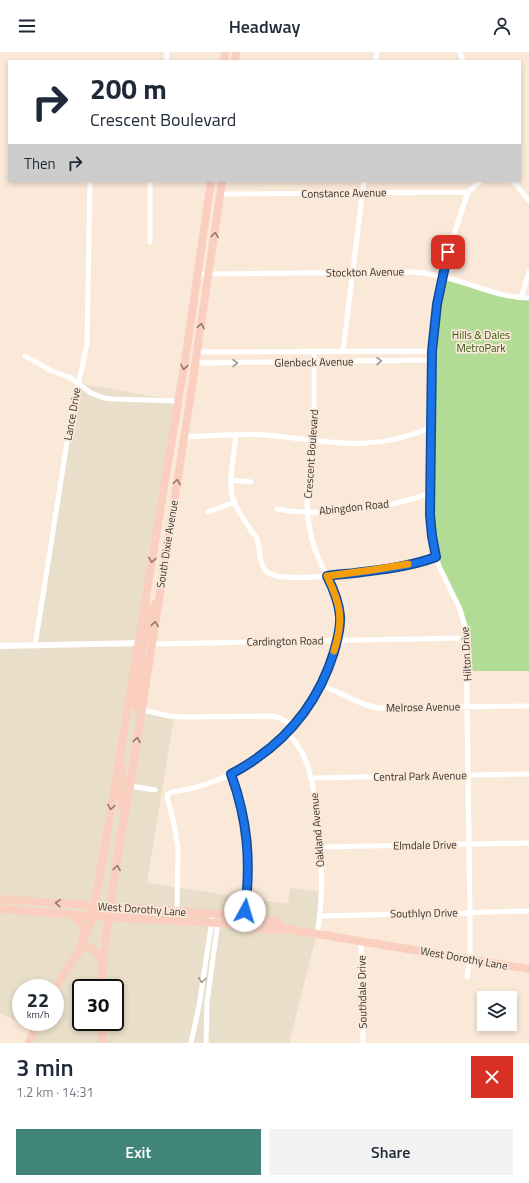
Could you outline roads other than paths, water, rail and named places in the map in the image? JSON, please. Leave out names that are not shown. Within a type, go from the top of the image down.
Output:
[{"type":"main road","name":"South Dixie Avenue","points":[[101,979],[102,962],[120,840],[142,710],[145,643],[178,401],[211,182]]},
{"type":"main road","name":"South Dixie Avenue","points":[[61,979],[76,955],[92,915],[134,677],[159,601],[196,363],[222,182]]},
{"type":"main road","points":[[125,728],[130,719],[142,710],[136,707],[138,690],[134,677]]},
{"type":"main road","points":[[120,754],[124,783],[130,786]]},
{"type":"main road","points":[[114,788],[120,790],[123,798],[120,840]]},
{"type":"main road","points":[[76,904],[88,900],[97,884]]},
{"type":"main road","name":"West Dorothy Lane","points":[[0,899],[245,916],[277,922],[281,928]]},
{"type":"main road","name":"West Dorothy Lane","points":[[0,909],[215,923],[275,930],[281,928],[470,958],[529,969]]},
{"type":"main road","points":[[71,914],[78,918],[84,930],[84,938]]},
{"type":"main road","points":[[105,941],[112,928],[123,918]]},
{"type":"main road","points":[[76,955],[83,948],[88,947],[94,950],[102,962]]},
{"type":"main road","points":[[29,1043],[34,1031]]},
{"type":"main road","points":[[102,1031],[103,1043]]},
{"type":"street","name":"Lance Drive","points":[[35,646],[71,417],[88,333],[90,182]]},
{"type":"street","points":[[150,182],[150,242]]},
{"type":"street","points":[[343,351],[364,182]]},
{"type":"street","points":[[468,192],[480,182]]},
{"type":"street","points":[[514,182],[529,201]]},
{"type":"street","name":"Constance Avenue","points":[[220,194],[468,192]]},
{"type":"street","name":"Hilton Drive","points":[[467,977],[470,958],[470,844],[466,638],[465,626],[460,609],[446,582],[436,557],[432,536],[430,493],[432,351],[436,314],[448,252],[468,192]]},
{"type":"street","name":"Stockton Avenue","points":[[198,274],[416,272],[443,277],[494,292],[521,298],[529,298]]},
{"type":"street","points":[[521,298],[529,272]]},
{"type":"street","name":"Glenbeck Avenue","points":[[197,352],[432,351]]},
{"type":"street","name":"Crescent Boulevard","points":[[177,912],[178,848],[167,797],[170,792],[201,786],[231,774],[249,764],[288,733],[310,705],[322,685],[338,640],[340,623],[339,607],[315,550],[308,512],[308,479],[313,441],[314,352]]},
{"type":"street","points":[[25,356],[50,370],[71,378],[91,393],[104,398],[178,401]]},
{"type":"street","name":"Glenbeck Avenue","points":[[196,363],[432,360]]},
{"type":"street","points":[[184,438],[236,434],[266,435],[340,444],[370,444],[401,438],[432,426]]},
{"type":"street","points":[[236,434],[232,495],[257,539],[261,563],[266,571],[273,575],[284,577],[327,576],[403,565],[436,557]]},
{"type":"street","points":[[232,480],[251,482]]},
{"type":"street","name":"Abingdon Road","points":[[277,509],[308,512],[342,511],[381,506],[430,493]]},
{"type":"street","points":[[208,512],[235,502]]},
{"type":"street","name":"Cardington Road","points":[[0,646],[466,638]]},
{"type":"street","name":"Melrose Avenue","points":[[322,685],[363,704],[378,708],[529,706]]},
{"type":"street","points":[[142,710],[169,716],[184,717],[270,716],[281,718],[294,727]]},
{"type":"street","name":"Oakland Avenue","points":[[288,733],[295,741],[303,755],[311,778],[316,801],[321,847],[320,916],[317,933]]},
{"type":"street","points":[[231,774],[242,808],[247,839],[249,870],[244,926]]},
{"type":"street","name":"Central Park Avenue","points":[[311,778],[529,774]]},
{"type":"street","points":[[130,786],[155,790]]},
{"type":"street","name":"Elmdale Drive","points":[[321,847],[529,843]]},
{"type":"street","name":"Southlyn Drive","points":[[320,916],[529,911]]},
{"type":"street","points":[[206,1043],[207,1007],[214,959],[216,914]]},
{"type":"street","points":[[191,1043],[199,1006],[206,958],[215,923]]},
{"type":"street","name":"Southdale Drive","points":[[361,941],[363,1043]]},
{"type":"street","points":[[206,958],[214,959]]},
{"type":"street","points":[[199,1006],[207,1007]]},
{"type":"park label","name":"Hills & Dales MetroPark","points":[[481,341]]}]
